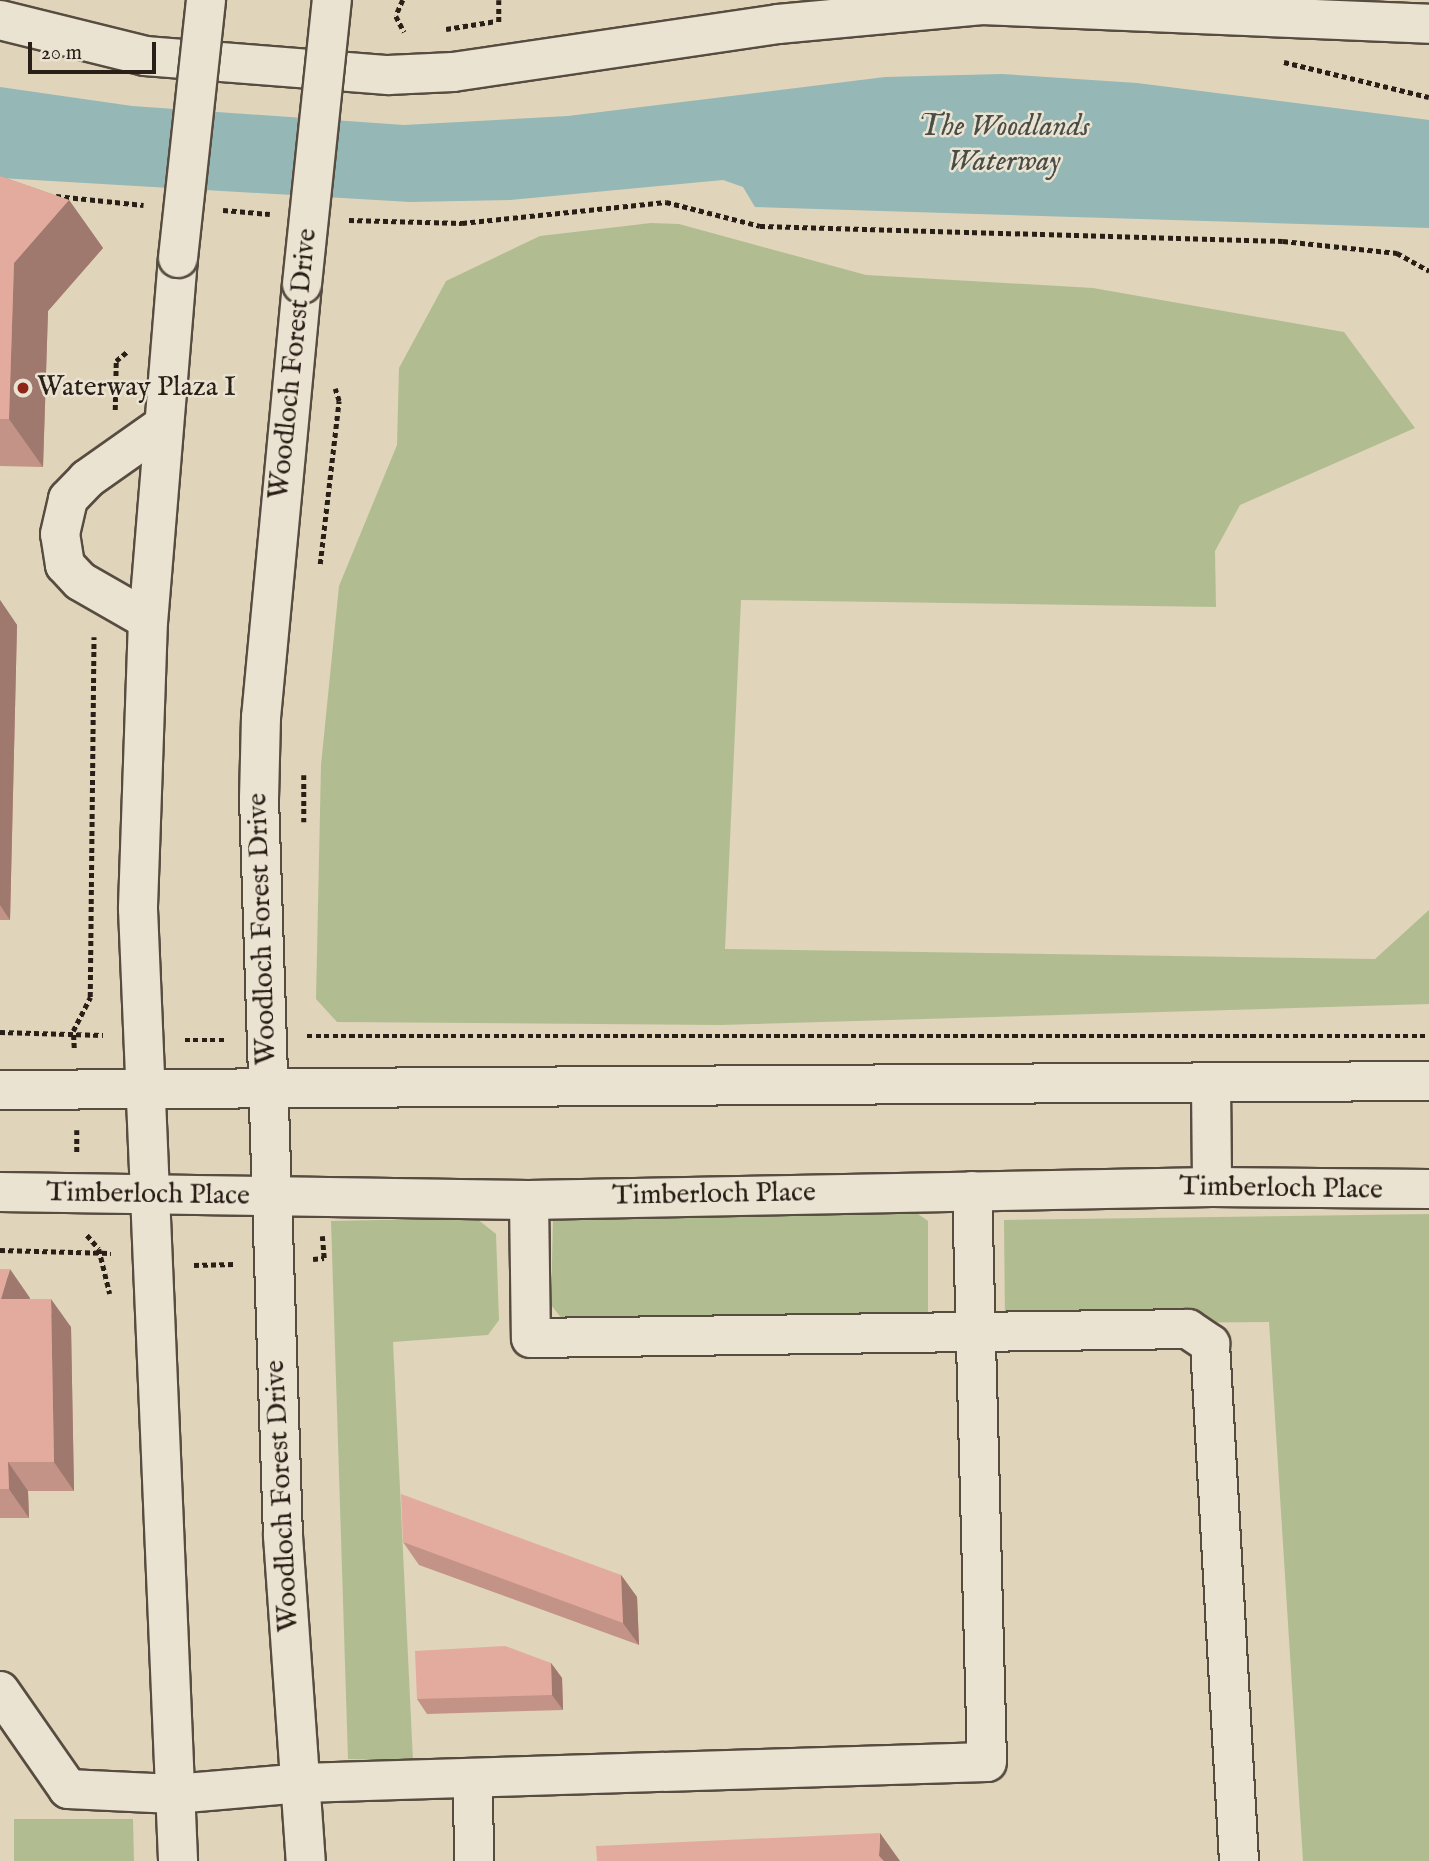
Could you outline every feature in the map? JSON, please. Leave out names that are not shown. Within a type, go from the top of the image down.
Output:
[{"type":"street","points":[[178,1861],[138,909],[148,620],[162,426],[206,0]]},
{"type":"street","name":"Woodloch Forest Drive","points":[[306,1861],[283,1536],[268,1090],[261,717],[332,0]]},
{"type":"street","points":[[0,20],[145,56],[388,75],[453,72],[778,24],[982,5],[1429,24]]},
{"type":"street","points":[[148,620],[80,581],[65,565],[61,534],[68,499],[87,479],[162,426]]},
{"type":"street","points":[[0,1090],[1429,1081]]},
{"type":"street","points":[[1211,1084],[1212,1187]]},
{"type":"street","name":"Timberloch Place","points":[[0,1192],[529,1200],[1212,1187],[1429,1189]]},
{"type":"street","points":[[0,1691],[68,1789],[174,1794],[302,1783],[474,1783],[987,1762],[972,1191]]},
{"type":"street","points":[[529,1200],[531,1338],[975,1328],[1188,1329],[1210,1344],[1239,1861]]},
{"type":"street","points":[[474,1783],[474,1861]]},
{"type":"path","points":[[499,0],[499,22]]},
{"type":"path","points":[[48,195],[148,205]]},
{"type":"path","points":[[336,219],[435,224],[666,202],[760,226],[1283,241],[1397,253],[1429,271]]},
{"type":"path","points":[[215,210],[282,215]]},
{"type":"path","points":[[114,424],[116,361],[137,344]]},
{"type":"path","points":[[318,580],[339,401],[331,377]]},
{"type":"path","points":[[85,632],[95,638],[90,997],[73,1031],[80,1228],[99,1249]]},
{"type":"path","points":[[304,762],[304,829]]},
{"type":"path","points":[[305,1023],[305,1036],[1429,1036]]},
{"type":"green space","points":[[651,223],[679,224],[866,275],[1093,288],[1344,332],[1415,428],[1240,505],[1215,551],[1216,607],[741,600],[725,949],[1375,959],[1429,910],[1429,1004],[720,1025],[337,1022],[316,999],[321,765],[339,586],[397,445],[399,368],[446,281],[540,236]]},
{"type":"green space","points":[[914,1211],[928,1221],[928,1325],[570,1329],[551,1305],[553,1218]]},
{"type":"green space","points":[[1429,1214],[1429,1861],[1303,1861],[1269,1322],[1005,1324],[1004,1220]]},
{"type":"green space","points":[[476,1218],[496,1234],[499,1320],[488,1335],[393,1342],[413,1761],[348,1759],[331,1221]]},
{"type":"green space","points":[[14,1819],[133,1819],[134,1861],[14,1861]]},
{"type":"water","name":"The Woodlands Waterway","points":[[1002,74],[1137,83],[1429,120],[1429,228],[755,207],[743,187],[723,180],[510,200],[410,202],[0,178],[0,87],[132,106],[404,125],[568,116],[885,77]]},
{"type":"building","points":[[0,176],[69,200],[14,263],[9,419],[0,419]]},
{"type":"building","points":[[0,1269],[10,1269],[1,1299],[51,1299],[54,1462],[8,1462],[9,1489],[0,1489]]},
{"type":"building","points":[[401,1494],[621,1575],[623,1623],[403,1542]]},
{"type":"building","points":[[505,1646],[551,1663],[552,1695],[417,1699],[415,1651]]},
{"type":"building","points":[[880,1833],[879,1856],[884,1861],[597,1861],[596,1846]]},
{"type":"place","name":"Waterway Plaza I","points":[[23,388]]}]
